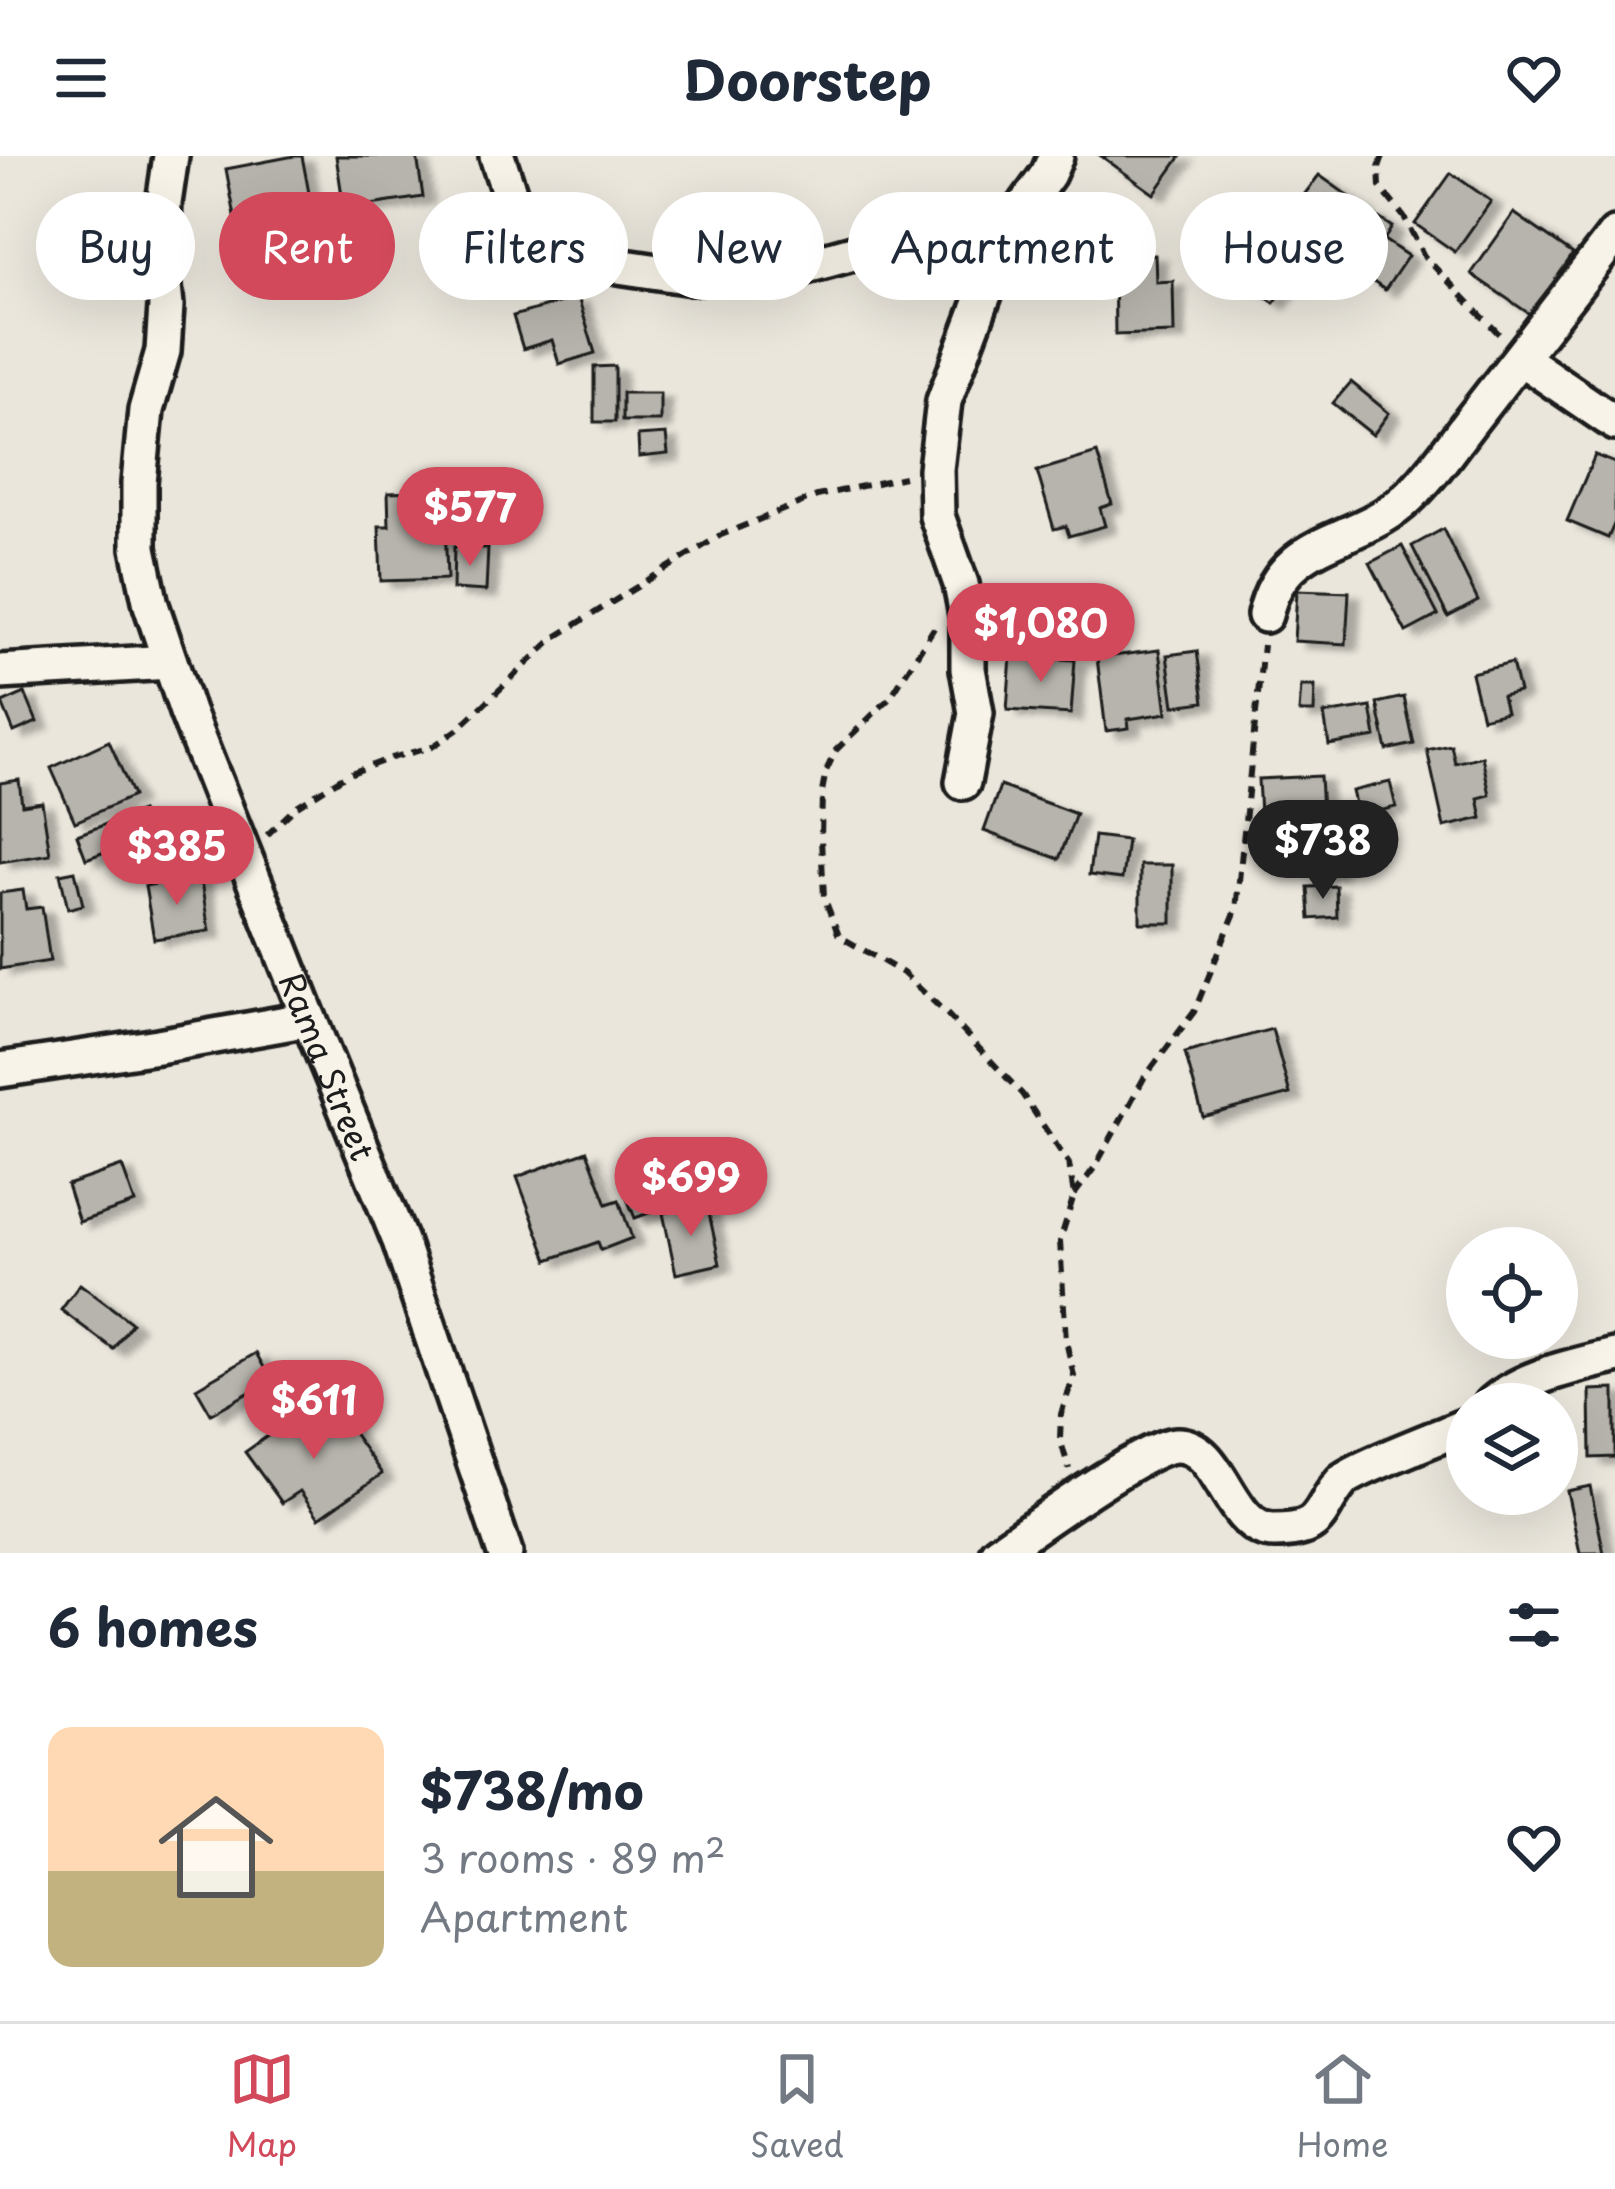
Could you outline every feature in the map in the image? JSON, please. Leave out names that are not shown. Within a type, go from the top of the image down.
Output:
[{"type":"street","name":"Rama Street","points":[[171,156],[161,257],[166,307],[163,351],[146,410],[139,482],[140,548],[151,605],[244,857],[400,1241],[505,1553]]},
{"type":"street","points":[[497,156],[520,225],[533,248],[551,256],[692,277],[795,269],[848,254]]},
{"type":"street","points":[[1035,192],[1056,156]]},
{"type":"street","points":[[1265,615],[1281,578],[1307,551],[1374,522],[1404,502],[1615,235]]},
{"type":"street","points":[[963,782],[976,713],[961,584],[937,517],[937,469],[944,401],[982,300]]},
{"type":"street","points":[[1523,355],[1615,423]]},
{"type":"street","points":[[0,672],[170,662]]},
{"type":"street","points":[[0,1070],[308,1019]]},
{"type":"street","points":[[1530,1383],[1615,1356]]},
{"type":"street","points":[[997,1553],[1164,1446],[1183,1444],[1199,1452],[1248,1521],[1268,1532],[1309,1525],[1323,1514],[1345,1478],[1446,1434]]},
{"type":"path","points":[[1383,156],[1380,187],[1404,217],[1424,256],[1523,355]]},
{"type":"path","points":[[244,857],[297,806],[346,775],[432,747],[457,730],[554,638],[721,535],[817,496],[937,469]]},
{"type":"path","points":[[961,584],[890,698],[836,750],[826,771],[820,840],[824,897],[838,936],[903,973],[1022,1094],[1069,1164],[1074,1195]]},
{"type":"path","points":[[1078,1498],[1060,1439],[1061,1414],[1074,1376],[1066,1341],[1060,1240],[1074,1195],[1095,1167],[1144,1078],[1194,1012],[1235,910],[1265,615]]},
{"type":"building","points":[[302,156],[309,192],[230,192],[226,169]]},
{"type":"building","points":[[336,156],[417,156],[419,198],[395,201],[395,192],[341,192]]},
{"type":"building","points":[[1101,156],[1181,156],[1151,192]]},
{"type":"building","points":[[1451,173],[1491,201],[1455,252],[1415,224]]},
{"type":"building","points":[[1319,175],[1343,192],[1306,192]]},
{"type":"building","points":[[1514,213],[1573,254],[1531,315],[1471,274]]},
{"type":"building","points":[[1388,243],[1408,256],[1388,286]]},
{"type":"building","points":[[1173,281],[1174,333],[1115,335],[1115,300],[1156,300],[1156,282]]},
{"type":"building","points":[[579,300],[595,353],[559,364],[552,340],[523,349],[513,316]]},
{"type":"building","points":[[615,366],[615,422],[594,422],[594,367]]},
{"type":"building","points":[[1351,382],[1389,413],[1373,435],[1333,403]]},
{"type":"building","points":[[622,393],[660,393],[660,421],[622,421]]},
{"type":"building","points":[[666,434],[668,454],[639,457],[638,436]]},
{"type":"building","points":[[1097,453],[1112,504],[1100,508],[1105,526],[1069,536],[1066,526],[1054,529],[1037,471]]},
{"type":"building","points":[[1595,455],[1615,463],[1615,522],[1608,538],[1567,521]]},
{"type":"building","points":[[444,491],[447,579],[381,581],[379,526],[389,526],[388,493]]},
{"type":"building","points":[[1443,529],[1478,601],[1448,617],[1412,546]]},
{"type":"building","points":[[1402,546],[1438,615],[1406,632],[1370,563]]},
{"type":"building","points":[[454,547],[488,548],[486,591],[453,589]]},
{"type":"building","points":[[1297,590],[1349,592],[1346,644],[1294,641]]},
{"type":"building","points":[[1159,650],[1167,713],[1128,719],[1129,728],[1106,731],[1097,658]]},
{"type":"building","points":[[1197,651],[1204,702],[1174,706],[1167,655]]},
{"type":"building","points":[[1011,656],[1075,660],[1071,714],[1007,710]]},
{"type":"building","points":[[1512,663],[1519,692],[1502,696],[1506,712],[1482,718],[1471,673]]},
{"type":"building","points":[[1301,686],[1315,686],[1314,712],[1299,712]]},
{"type":"building","points":[[25,693],[37,722],[14,732],[2,703]]},
{"type":"building","points":[[1404,697],[1414,744],[1387,750],[1377,703]]},
{"type":"building","points":[[1371,707],[1376,737],[1329,745],[1324,714]]},
{"type":"building","points":[[109,741],[133,796],[75,822],[51,768]]},
{"type":"building","points":[[1451,745],[1455,763],[1482,756],[1490,795],[1478,798],[1482,818],[1444,827],[1427,750]]},
{"type":"building","points":[[1320,776],[1323,829],[1261,832],[1258,779]]},
{"type":"building","points":[[19,780],[22,805],[42,802],[50,854],[0,862],[0,783]]},
{"type":"building","points":[[1390,782],[1396,807],[1358,816],[1352,791]]},
{"type":"building","points":[[1000,786],[1076,814],[1059,859],[984,831]]},
{"type":"building","points":[[141,811],[150,835],[86,859],[77,835]]},
{"type":"building","points":[[1332,834],[1335,872],[1311,874],[1308,837]]},
{"type":"building","points":[[1094,836],[1127,840],[1122,879],[1089,875]]},
{"type":"building","points":[[1140,865],[1172,865],[1172,923],[1140,923]]},
{"type":"building","points":[[75,871],[83,905],[68,909],[60,874]]},
{"type":"building","points":[[200,876],[209,931],[154,939],[145,886]]},
{"type":"building","points":[[1336,886],[1337,917],[1310,919],[1308,887]]},
{"type":"building","points":[[23,890],[26,909],[42,907],[50,961],[0,969],[0,893]]},
{"type":"building","points":[[1272,1029],[1290,1094],[1203,1117],[1185,1053]]},
{"type":"building","points":[[692,1146],[707,1187],[681,1198],[665,1156]]},
{"type":"building","points":[[587,1151],[607,1204],[619,1200],[632,1238],[601,1250],[598,1242],[548,1260],[517,1177]]},
{"type":"building","points":[[122,1166],[135,1203],[79,1222],[67,1185]]},
{"type":"building","points":[[646,1182],[657,1210],[635,1218],[624,1191]]},
{"type":"building","points":[[707,1204],[720,1264],[676,1274],[663,1213]]},
{"type":"building","points":[[80,1284],[132,1323],[113,1349],[61,1310]]},
{"type":"building","points":[[256,1353],[271,1380],[211,1414],[196,1388]]},
{"type":"building","points":[[1615,1389],[1615,1457],[1591,1458],[1590,1390]]},
{"type":"building","points":[[307,1408],[325,1432],[343,1419],[382,1474],[319,1518],[300,1491],[282,1503],[245,1452]]},
{"type":"building","points":[[1590,1486],[1604,1553],[1580,1553],[1572,1515],[1578,1515],[1578,1489]]}]
